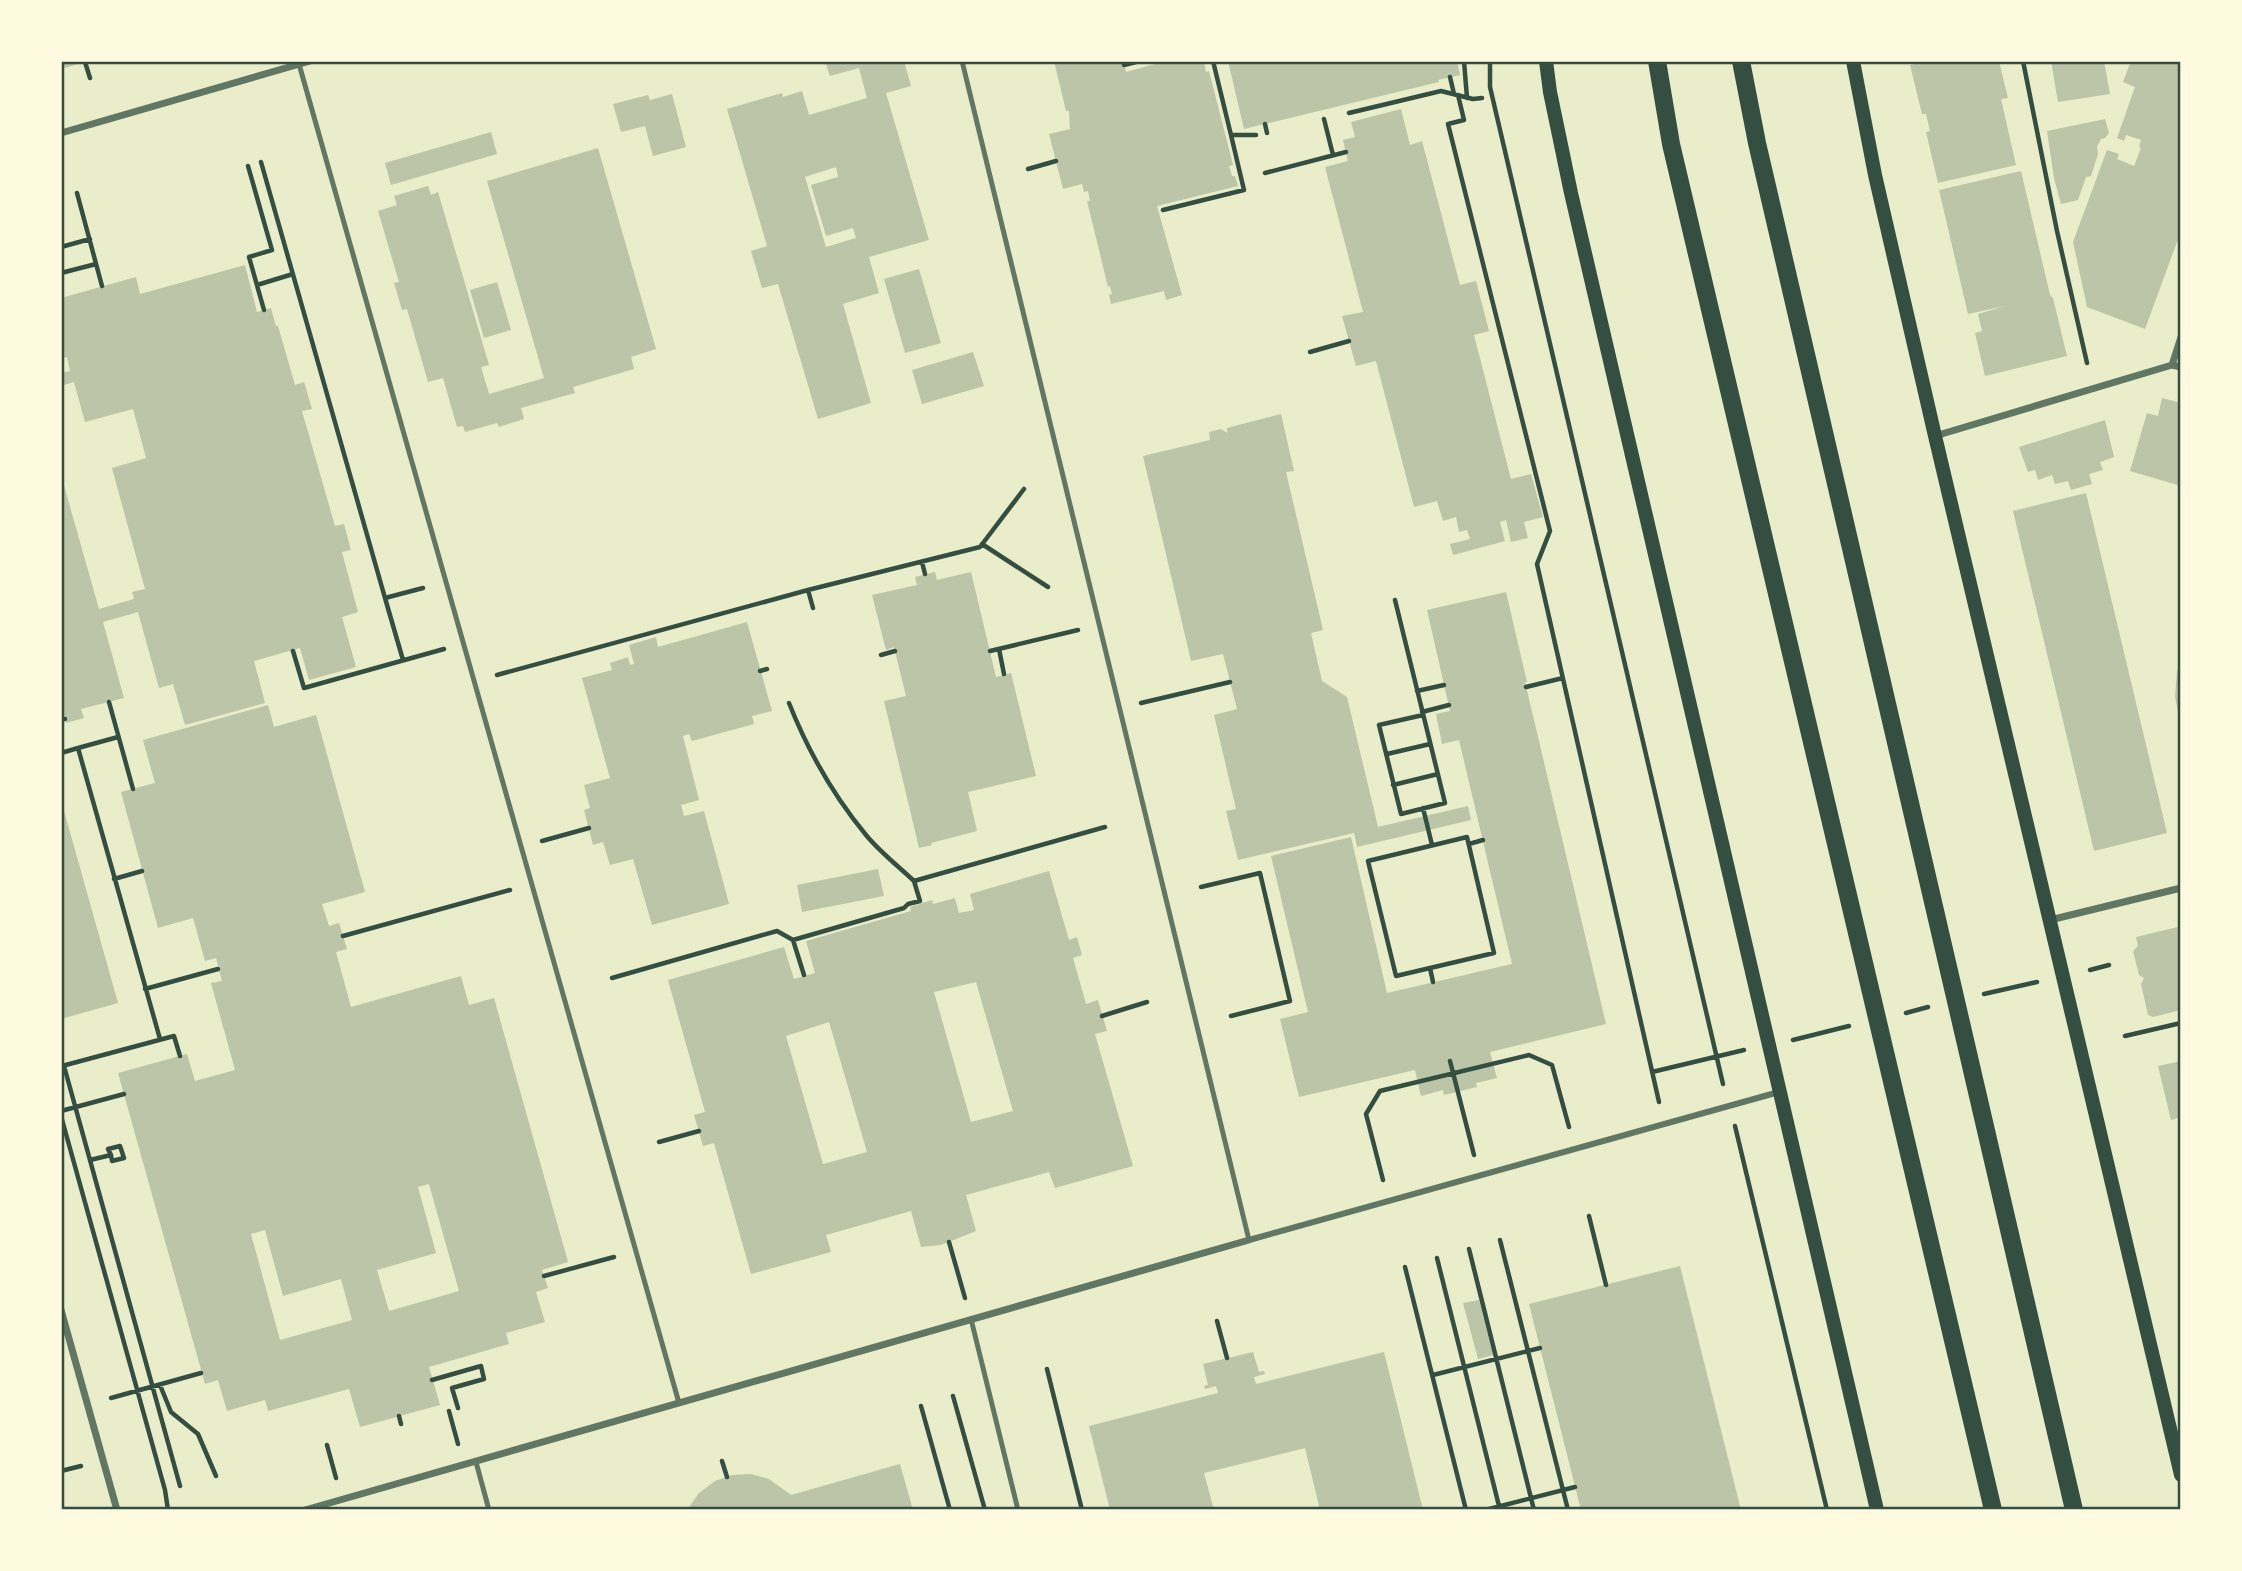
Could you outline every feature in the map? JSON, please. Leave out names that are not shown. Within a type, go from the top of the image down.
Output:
[{"type":"main road","points":[[1546,61],[1571,193],[1877,1510]]},
{"type":"main road","points":[[1657,61],[1671,144],[1993,1510]]},
{"type":"main road","points":[[1741,61],[1757,143],[2074,1510]]},
{"type":"main road","points":[[1853,61],[1875,175],[1935,436],[2181,1475]]},
{"type":"street","points":[[61,134],[310,61]]},
{"type":"street","points":[[1935,436],[2176,366],[2181,337]]},
{"type":"street","points":[[2050,920],[2181,888]]},
{"type":"street","points":[[305,1510],[1781,1091]]},
{"type":"street","points":[[61,1310],[64,1329],[117,1510]]},
{"type":"lane","points":[[962,61],[1249,1240]]},
{"type":"lane","points":[[299,64],[679,1403]]},
{"type":"lane","points":[[971,1320],[1018,1510]]},
{"type":"lane","points":[[475,1462],[489,1510]]},
{"type":"path","points":[[1124,65],[1140,61]]},
{"type":"path","points":[[1163,210],[1244,190],[1213,61]]},
{"type":"path","points":[[1465,61],[1467,98]]},
{"type":"path","points":[[1490,61],[1490,87],[1729,1106],[1827,1510]]},
{"type":"path","points":[[2024,61],[2057,231],[2087,363]]},
{"type":"path","points":[[85,62],[90,78]]},
{"type":"path","points":[[1450,77],[1464,120],[1448,124],[1550,531],[1537,564],[1664,1124]]},
{"type":"path","points":[[1349,113],[1441,91],[1467,98],[1482,98]]},
{"type":"path","points":[[1324,119],[1333,155]]},
{"type":"path","points":[[1265,124],[1267,133]]},
{"type":"path","points":[[1231,135],[1255,135]]},
{"type":"path","points":[[1265,173],[1346,152]]},
{"type":"path","points":[[1028,169],[1056,161]]},
{"type":"path","points":[[261,162],[403,660]]},
{"type":"path","points":[[248,166],[272,250],[249,257],[264,310]]},
{"type":"path","points":[[77,193],[102,286]]},
{"type":"path","points":[[61,247],[90,239]]},
{"type":"path","points":[[61,273],[96,264]]},
{"type":"path","points":[[257,285],[293,274]]},
{"type":"path","points":[[1310,352],[1349,341]]},
{"type":"path","points":[[474,682],[808,590],[980,547],[1024,489]]},
{"type":"path","points":[[982,544],[1048,587]]},
{"type":"path","points":[[922,562],[925,575]]},
{"type":"path","points":[[385,598],[446,582]]},
{"type":"path","points":[[808,590],[813,608]]},
{"type":"path","points":[[1395,600],[1418,691],[1423,713],[1430,744],[1445,803],[1401,814],[1379,725],[1423,713],[1448,705]]},
{"type":"path","points":[[990,651],[1099,625]]},
{"type":"path","points":[[293,650],[304,688],[463,643]]},
{"type":"path","points":[[999,649],[1004,674]]},
{"type":"path","points":[[881,655],[895,652]]},
{"type":"path","points":[[760,671],[767,670]]},
{"type":"path","points":[[1526,687],[1563,678]]},
{"type":"path","points":[[1119,708],[1230,682]]},
{"type":"path","points":[[1418,691],[1444,685]]},
{"type":"path","points":[[109,702],[133,789]]},
{"type":"path","points":[[789,703],[801,734],[827,781],[867,837],[914,881],[920,901],[793,940]]},
{"type":"path","points":[[61,753],[118,737]]},
{"type":"path","points":[[1387,754],[1430,744]]},
{"type":"path","points":[[78,748],[160,1040]]},
{"type":"path","points":[[1393,785],[1438,774]]},
{"type":"path","points":[[1423,808],[1432,845]]},
{"type":"path","points":[[914,881],[1105,827]]},
{"type":"path","points":[[521,847],[589,828]]},
{"type":"path","points":[[1467,836],[1469,844],[1494,953],[1396,976],[1368,860],[1467,836]]},
{"type":"path","points":[[1469,844],[1483,840]]},
{"type":"path","points":[[114,879],[142,871]]},
{"type":"path","points":[[1201,887],[1260,873],[1290,1001],[1231,1016]]},
{"type":"path","points":[[343,936],[531,884]]},
{"type":"path","points":[[612,978],[777,931],[793,940],[804,975]]},
{"type":"path","points":[[1430,968],[1433,982]]},
{"type":"path","points":[[145,989],[218,969]]},
{"type":"path","points":[[1102,1016],[1147,1002]]},
{"type":"path","points":[[2125,1036],[2181,1023]]},
{"type":"path","points":[[180,1056],[174,1035],[62,1066],[180,1486]]},
{"type":"path","points":[[1389,1201],[1366,1114],[1380,1091],[1529,1055],[1552,1065],[1574,1149]]},
{"type":"path","points":[[1450,1061],[1480,1176]]},
{"type":"path","points":[[124,1094],[61,1113],[165,1490],[168,1510]]},
{"type":"path","points":[[659,1142],[699,1131]]},
{"type":"path","points":[[90,1160],[111,1154]]},
{"type":"path","points":[[1589,1216],[1606,1285]]},
{"type":"path","points":[[1500,1240],[1568,1510]]},
{"type":"path","points":[[949,1242],[971,1320]]},
{"type":"path","points":[[1469,1250],[1534,1510]]},
{"type":"path","points":[[544,1276],[636,1251]]},
{"type":"path","points":[[1437,1258],[1499,1508]]},
{"type":"path","points":[[1405,1267],[1466,1510]]},
{"type":"path","points":[[1217,1321],[1227,1358]]},
{"type":"path","points":[[1433,1375],[1540,1348]]},
{"type":"path","points":[[432,1380],[481,1366],[484,1379],[452,1388],[458,1408]]},
{"type":"path","points":[[1047,1369],[1082,1510]]},
{"type":"path","points":[[88,1405],[201,1373]]},
{"type":"path","points":[[160,1385],[171,1412],[198,1434],[216,1476]]},
{"type":"path","points":[[953,1396],[985,1510]]},
{"type":"path","points":[[921,1406],[950,1510]]},
{"type":"path","points":[[449,1411],[464,1465]]},
{"type":"path","points":[[399,1416],[401,1424]]},
{"type":"path","points":[[327,1445],[342,1500]]},
{"type":"path","points":[[722,1461],[727,1477]]},
{"type":"path","points":[[1485,1510],[1575,1487]]},
{"type":"building","points":[[61,61],[85,61],[85,62],[61,69]]},
{"type":"building","points":[[825,61],[904,61],[911,86],[886,93],[929,240],[869,257],[879,293],[843,304],[871,403],[818,419],[778,284],[762,288],[751,251],[767,246],[727,109],[782,93],[783,97],[802,91],[809,115],[867,98],[859,68],[830,76]],"holes":[[[836,167],[838,177],[811,185],[826,236],[853,228],[856,238],[826,247],[805,177]]]},
{"type":"building","points":[[1054,61],[1123,61],[1126,72],[1166,61],[1204,61],[1206,72],[1209,71],[1233,165],[1229,166],[1238,186],[1157,206],[1182,295],[1166,300],[1164,291],[1111,304],[1109,295],[1112,294],[1087,201],[1090,201],[1088,191],[1084,192],[1082,184],[1063,189],[1049,134],[1070,129],[1069,111],[1066,111]]},
{"type":"building","points":[[1228,61],[1457,61],[1460,75],[1244,129]]},
{"type":"building","points":[[1915,61],[1999,61],[2008,98],[2001,99],[2016,165],[1938,183],[1926,132],[1930,131],[1926,114],[1922,114],[1910,65],[1915,64]]},
{"type":"building","points":[[2051,61],[2104,61],[2110,94],[2058,102]]},
{"type":"building","points":[[2131,61],[2181,61],[2181,244],[2177,242],[2145,329],[2087,307],[2073,242],[2107,150],[2119,154],[2117,159],[2134,166],[2141,148],[2141,140],[2126,135],[2124,141],[2117,138],[2135,87],[2123,82]]},
{"type":"building","points":[[672,94],[686,147],[653,156],[645,126],[621,132],[613,104],[648,95],[650,100]]},
{"type":"building","points":[[1401,109],[1410,145],[1422,141],[1460,285],[1476,281],[1489,331],[1474,335],[1511,479],[1531,474],[1543,517],[1524,522],[1528,538],[1511,542],[1506,520],[1500,522],[1505,541],[1453,555],[1450,544],[1470,539],[1467,530],[1459,532],[1456,517],[1443,521],[1437,501],[1414,507],[1376,361],[1356,366],[1342,316],[1363,312],[1325,167],[1348,161],[1343,140],[1355,137],[1351,122]]},
{"type":"building","points":[[2105,119],[2109,133],[2101,139],[2097,147],[2098,154],[2091,176],[2086,177],[2078,200],[2061,204],[2047,131]]},
{"type":"building","points":[[491,132],[497,154],[391,185],[385,163]]},
{"type":"building","points":[[598,148],[656,349],[631,357],[634,369],[573,387],[575,393],[521,408],[524,419],[499,427],[497,423],[465,432],[463,426],[457,427],[443,378],[428,382],[407,309],[402,310],[394,283],[399,282],[378,211],[397,205],[394,196],[428,186],[431,195],[438,192],[489,365],[481,367],[489,394],[544,378],[487,181]]},
{"type":"building","points":[[2021,171],[2067,356],[1985,376],[1975,333],[1982,331],[1978,314],[2005,306],[1968,314],[1939,190]]},
{"type":"building","points":[[245,265],[257,312],[271,308],[295,385],[304,382],[312,409],[302,411],[335,526],[344,524],[351,550],[342,552],[358,612],[342,617],[356,667],[309,680],[300,648],[254,661],[265,703],[185,725],[173,684],[159,688],[138,612],[103,622],[124,698],[81,709],[84,718],[66,723],[64,714],[61,715],[61,475],[99,609],[134,599],[132,592],[145,589],[112,468],[146,458],[133,409],[85,422],[74,382],[61,386],[61,373],[70,371],[67,357],[61,358],[61,298],[136,277],[140,294]]},
{"type":"building","points":[[919,269],[941,343],[905,353],[884,279]]},
{"type":"building","points":[[497,282],[511,330],[484,338],[470,290]]},
{"type":"building","points":[[973,352],[984,386],[922,404],[912,370]]},
{"type":"building","points":[[2162,398],[2181,403],[2181,486],[2130,471],[2147,413],[2158,416]]},
{"type":"building","points":[[1281,414],[1294,471],[1286,472],[1323,630],[1311,633],[1322,681],[1347,697],[1378,827],[1468,806],[1471,820],[1357,847],[1354,833],[1238,860],[1226,811],[1236,809],[1214,715],[1237,709],[1223,654],[1191,661],[1143,456],[1210,440],[1209,432],[1221,429],[1227,433],[1227,428]]},
{"type":"building","points":[[2105,420],[2114,457],[2100,462],[2103,470],[2089,474],[2092,484],[2071,490],[2068,481],[2055,484],[2052,475],[2038,480],[2035,470],[2028,472],[2019,447]]},
{"type":"building","points":[[2086,493],[2167,833],[2094,851],[2013,511]]},
{"type":"building","points":[[935,572],[937,580],[971,572],[996,677],[1011,673],[1036,776],[968,792],[977,831],[919,848],[884,701],[906,696],[894,647],[886,650],[872,595],[917,585],[915,577]]},
{"type":"building","points":[[1506,592],[1606,1024],[1490,1052],[1497,1078],[1476,1083],[1477,1087],[1444,1095],[1443,1090],[1421,1096],[1415,1070],[1299,1097],[1280,1019],[1308,1012],[1271,856],[1351,837],[1387,993],[1512,964],[1459,740],[1442,744],[1436,714],[1450,711],[1427,610]]},
{"type":"building","points":[[747,622],[772,711],[752,716],[754,724],[692,741],[689,734],[683,736],[699,800],[681,805],[684,816],[704,811],[729,904],[652,925],[633,859],[610,865],[603,842],[593,845],[584,810],[590,808],[584,785],[610,778],[582,678],[612,670],[610,663],[628,657],[630,665],[634,664],[629,645],[656,637],[658,647]]},
{"type":"building","points":[[2181,660],[2180,721],[2175,697],[2177,671]]},
{"type":"building","points":[[268,705],[274,727],[316,715],[365,892],[322,904],[329,926],[339,923],[347,949],[336,952],[351,1007],[461,976],[469,1005],[494,998],[568,1262],[542,1270],[548,1288],[536,1292],[545,1322],[506,1333],[509,1344],[429,1367],[440,1405],[360,1427],[349,1389],[268,1411],[265,1400],[227,1411],[218,1380],[205,1384],[118,1073],[187,1054],[195,1081],[235,1070],[211,983],[222,981],[216,958],[205,961],[193,918],[158,928],[121,792],[155,783],[143,740]],"holes":[[[429,1184],[459,1291],[389,1311],[377,1270],[436,1253],[418,1187]],[[265,1230],[283,1296],[341,1279],[352,1320],[280,1340],[251,1234]]]},
{"type":"building","points":[[61,800],[118,1003],[61,1019]]},
{"type":"building","points":[[878,869],[884,896],[802,912],[797,885]]},
{"type":"building","points":[[1049,871],[1069,940],[1077,937],[1082,955],[1073,958],[1086,1004],[1098,1000],[1107,1031],[1095,1034],[1133,1166],[1055,1188],[1049,1172],[966,1195],[976,1231],[941,1245],[921,1247],[911,1211],[826,1235],[831,1252],[751,1274],[714,1143],[703,1146],[694,1115],[705,1112],[668,980],[784,947],[794,979],[815,973],[806,941],[911,911],[910,907],[932,900],[933,904],[955,898],[959,913],[974,910],[970,894]],"holes":[[[976,982],[1013,1111],[971,1122],[934,992]],[[829,1022],[867,1152],[823,1164],[786,1036]]]},
{"type":"building","points":[[2181,928],[2181,1010],[2153,1017],[2148,1015],[2141,984],[2144,978],[2139,975],[2133,951],[2138,946],[2136,937]]},
{"type":"building","points":[[2181,1061],[2181,1117],[2171,1120],[2158,1066]]},
{"type":"building","points":[[1680,1266],[1741,1510],[1581,1510],[1529,1304]]},
{"type":"building","points":[[1479,1300],[1493,1355],[1478,1359],[1463,1303]]},
{"type":"building","points":[[1253,1352],[1259,1372],[1264,1371],[1265,1374],[1254,1377],[1256,1384],[1384,1352],[1423,1510],[1320,1510],[1305,1448],[1204,1473],[1214,1510],[1110,1510],[1089,1426],[1218,1393],[1216,1386],[1205,1389],[1204,1386],[1208,1385],[1203,1364]]},
{"type":"building","points":[[900,1464],[913,1510],[687,1510],[699,1493],[715,1481],[732,1475],[751,1474],[769,1479],[791,1495]]}]
